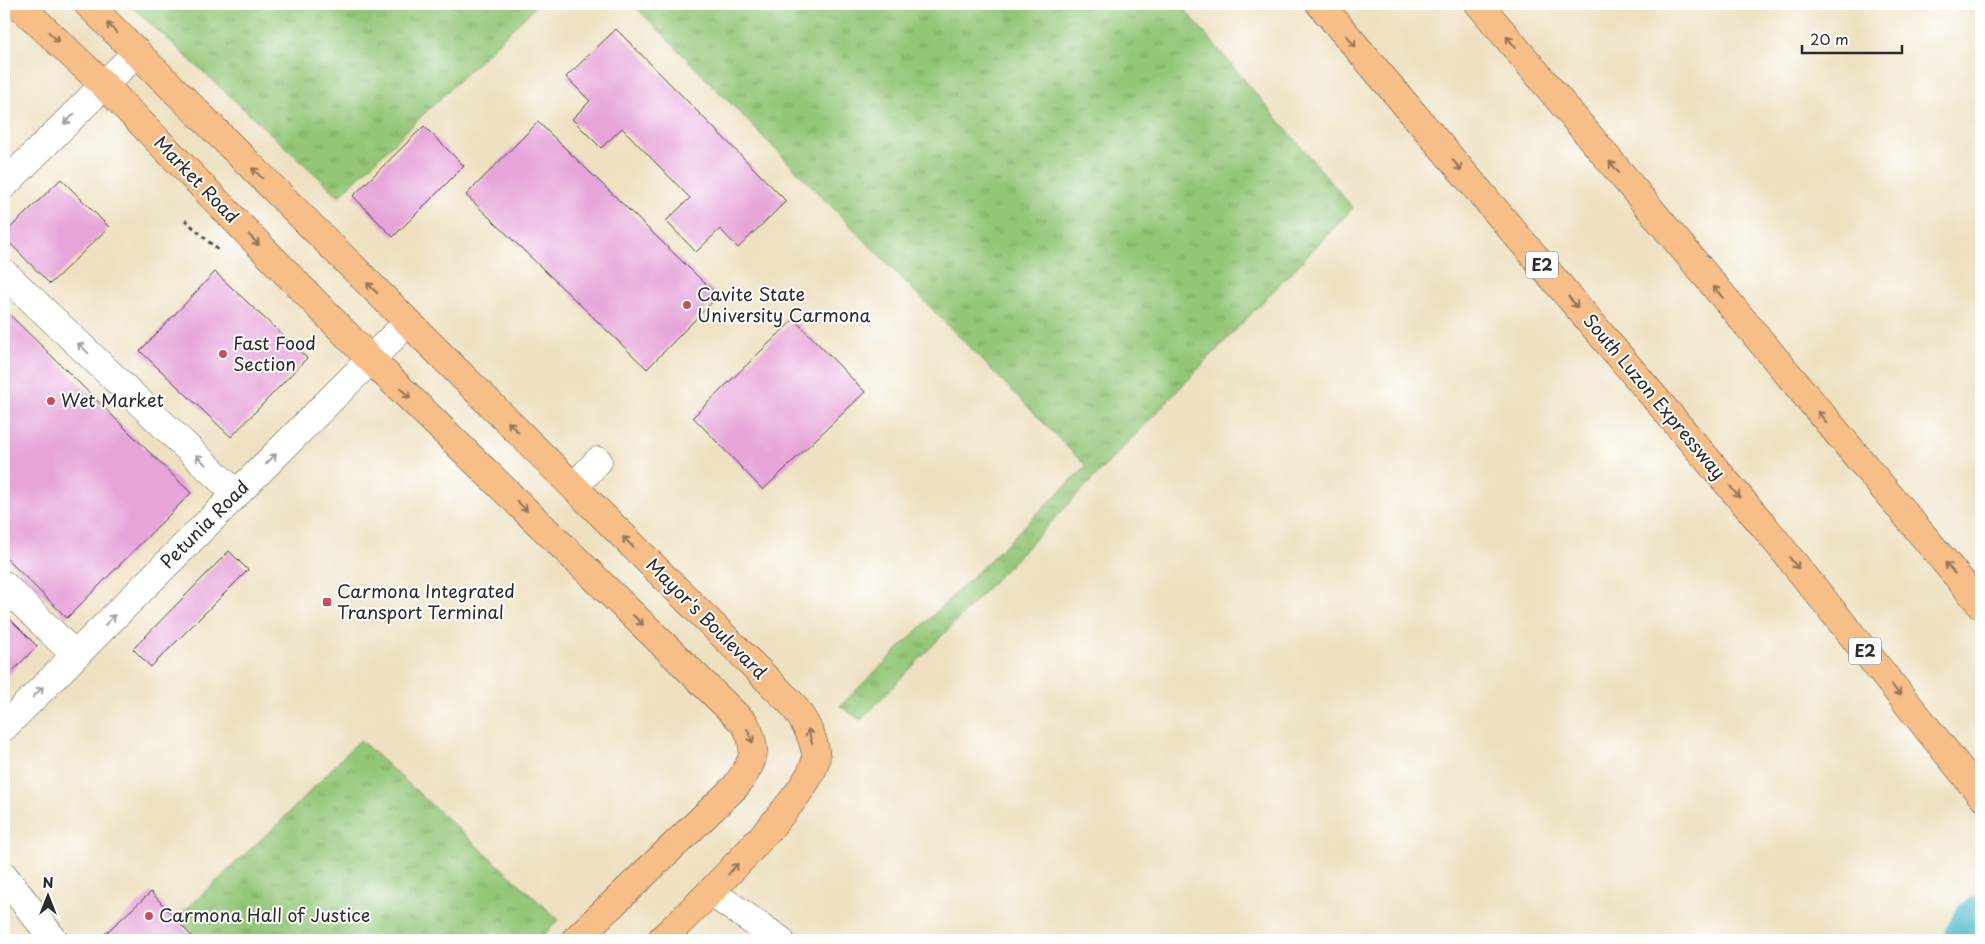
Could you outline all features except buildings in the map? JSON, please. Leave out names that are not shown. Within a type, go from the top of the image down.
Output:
[{"type":"main road","name":"Market Road","points":[[18,4],[104,85],[370,359]]},
{"type":"main road","points":[[88,4],[407,323]]},
{"type":"main road","name":"South Luzon Expressway","points":[[1320,4],[1763,525],[1974,786]]},
{"type":"main road","points":[[1479,4],[1981,605]]},
{"type":"main road","name":"Mayor's Boulevard","points":[[407,323],[792,705],[809,730],[816,758],[803,788],[712,893],[662,940]]},
{"type":"main road","points":[[370,359],[745,724],[754,739],[754,753],[748,770],[736,786],[575,940]]},
{"type":"street","points":[[4,185],[136,52]]},
{"type":"street","points":[[4,273],[236,494]]},
{"type":"street","name":"Petunia Road","points":[[4,727],[407,323]]},
{"type":"street","points":[[574,488],[598,461]]},
{"type":"street","points":[[4,585],[75,655]]},
{"type":"street","points":[[4,876],[54,940]]},
{"type":"street","points":[[712,893],[780,940]]},
{"type":"green space","points":[[129,4],[538,4],[339,196]]},
{"type":"green space","points":[[633,4],[1180,4],[1353,208],[861,720],[840,706],[1086,466]]},
{"type":"green space","points":[[360,740],[559,920],[538,940],[199,940],[178,917],[281,821]]},
{"type":"waterway","points":[[1973,940],[1981,926]]},
{"type":"place","name":"Cavite State University Carmona","points":[[687,305]]},
{"type":"place","name":"Fast Food Section","points":[[223,354]]},
{"type":"place","name":"Wet Market","points":[[51,401]]},
{"type":"place","name":"Carmona Integrated Transport Terminal","points":[[327,602]]},
{"type":"place","name":"Carmona Hall of Justice","points":[[149,916]]}]
